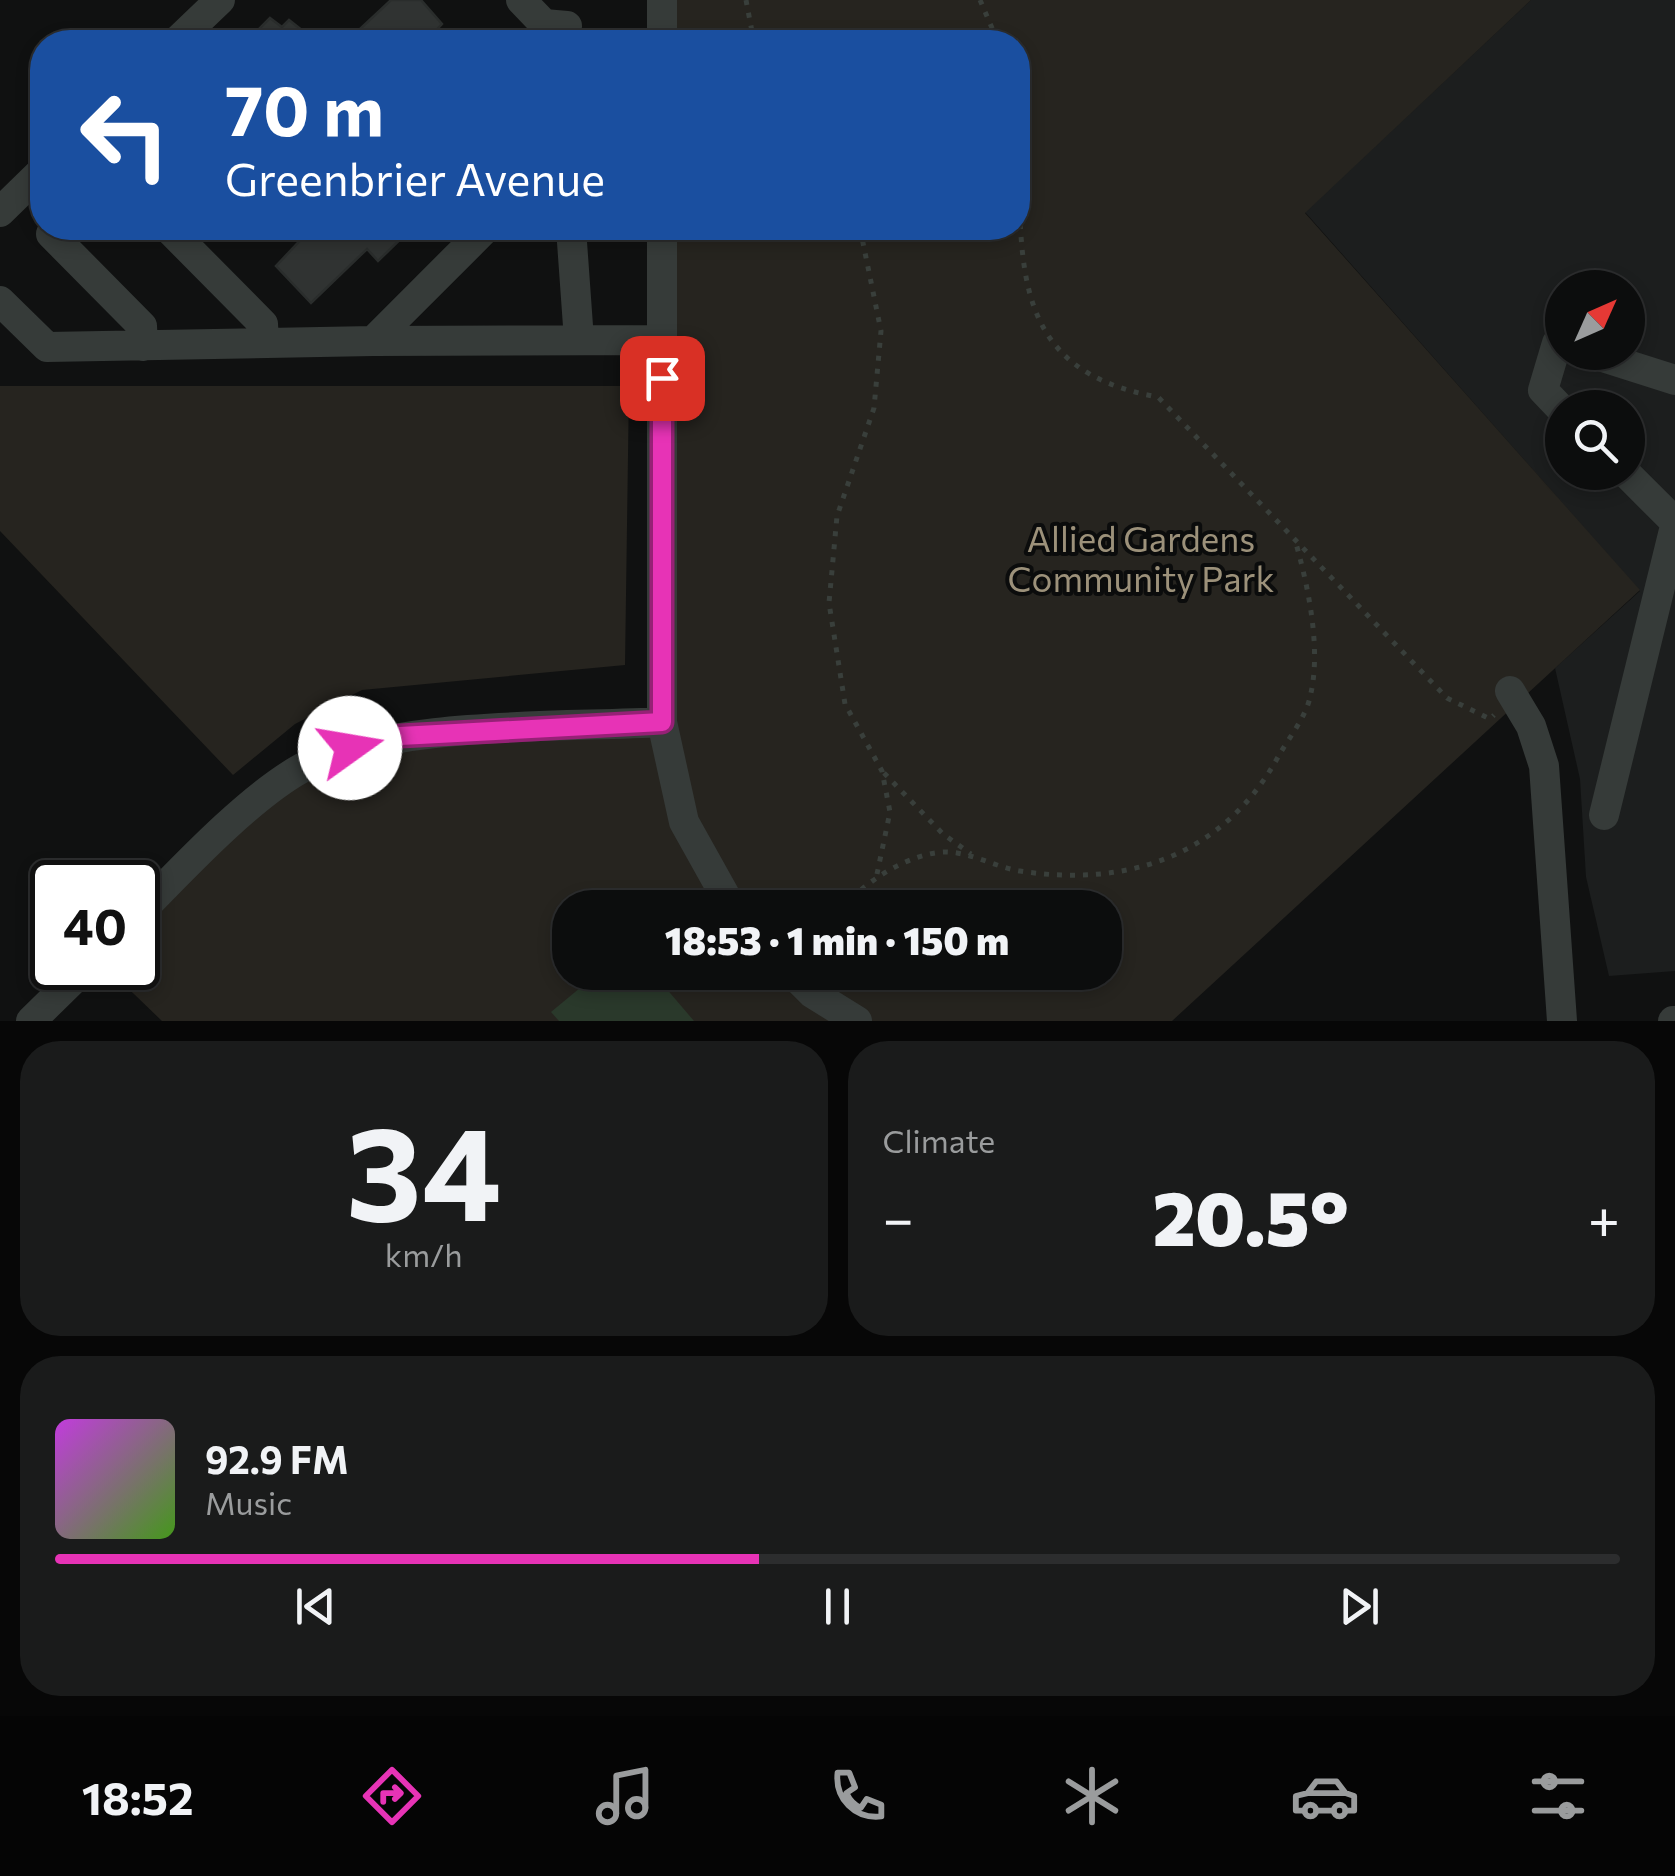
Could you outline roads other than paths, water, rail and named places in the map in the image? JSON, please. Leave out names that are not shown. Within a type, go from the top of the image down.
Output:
[{"type":"street","points":[[189,30],[220,0]]},
{"type":"street","points":[[521,0],[544,24],[567,23]]},
{"type":"street","points":[[662,0],[662,30]]},
{"type":"street","points":[[0,212],[30,183]]},
{"type":"street","points":[[57,240],[142,326],[142,346]]},
{"type":"street","points":[[180,240],[264,324],[264,343]]},
{"type":"street","points":[[373,341],[474,240]]},
{"type":"street","points":[[572,240],[579,340]]},
{"type":"street","points":[[662,240],[662,722],[684,822],[722,890]]},
{"type":"street","points":[[0,301],[47,348],[662,340]]},
{"type":"street","points":[[1644,370],[1675,380]]},
{"type":"street","points":[[1604,815],[1675,524],[1642,490]]},
{"type":"street","points":[[1512,694],[1531,726],[1544,766],[1562,1021]]},
{"type":"street","points":[[160,893],[271,789],[302,768],[350,748],[400,736],[662,722]]},
{"type":"street","points":[[31,1021],[63,990]]},
{"type":"street","points":[[808,990],[857,1021]]},
{"type":"park label","name":"Allied Gardens Community Park","points":[[1141,557]]}]
